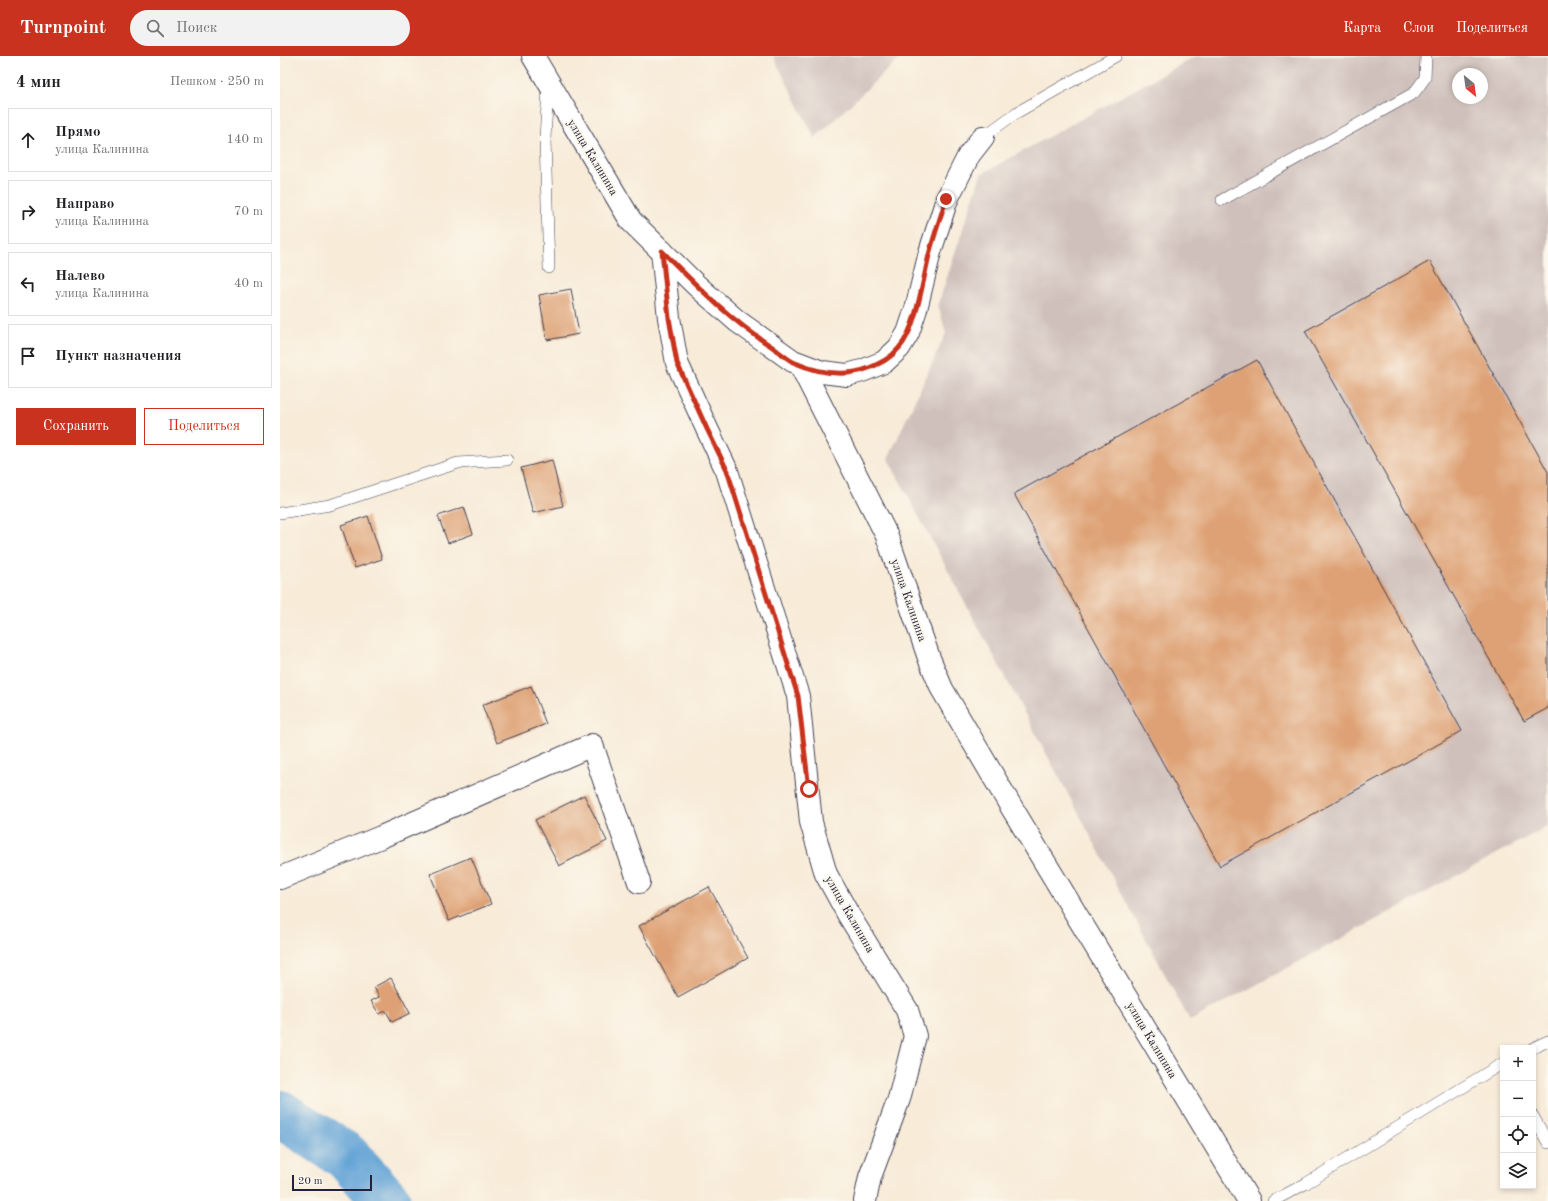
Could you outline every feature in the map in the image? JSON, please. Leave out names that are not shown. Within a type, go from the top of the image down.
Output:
[{"type":"street","name":"улица Калинина","points":[[534,56],[631,221],[696,285],[736,321],[793,361],[822,372],[847,375],[862,371],[884,362],[900,348],[908,333],[916,309],[930,252],[946,199],[969,155],[983,137]]},
{"type":"street","name":"улица Калинина","points":[[662,251],[669,318],[677,363],[727,470],[798,696],[811,822],[826,874],[848,914],[907,1010],[914,1036],[899,1099],[870,1177],[865,1201]]},
{"type":"street","name":"улица Калинина","points":[[800,364],[886,536],[929,658],[942,689],[1249,1201]]},
{"type":"street","points":[[280,878],[382,837],[592,745],[639,882]]},
{"type":"lane","points":[[983,137],[1016,113],[1116,56]]},
{"type":"lane","points":[[1222,200],[1414,93],[1425,78],[1426,56]]},
{"type":"lane","points":[[548,81],[545,139],[549,268]]},
{"type":"lane","points":[[280,513],[330,505],[458,463],[507,460]]},
{"type":"lane","points":[[1536,1047],[1548,1041]]},
{"type":"lane","points":[[1273,1201],[1305,1184],[1500,1065]]},
{"type":"lane","points":[[1534,1117],[1548,1143]]},
{"type":"shaded area","points":[[773,56],[902,56],[815,138]]},
{"type":"shaded area","points":[[1196,56],[1548,56],[1548,826],[1190,1021],[888,459],[946,333],[938,305],[981,174]]},
{"type":"building","points":[[1430,261],[1548,472],[1548,708],[1524,721],[1305,331]]},
{"type":"building","points":[[571,289],[579,334],[547,340],[539,295]]},
{"type":"building","points":[[1257,360],[1462,731],[1220,866],[1014,494]]},
{"type":"building","points":[[552,460],[563,506],[533,513],[521,468]]},
{"type":"building","points":[[464,507],[473,534],[448,543],[438,516]]},
{"type":"building","points":[[368,516],[382,559],[355,568],[341,525]]},
{"type":"building","points":[[531,686],[546,724],[497,743],[482,705]]},
{"type":"building","points":[[584,795],[607,841],[559,866],[535,820]]},
{"type":"building","points":[[471,857],[491,904],[449,921],[430,874]]},
{"type":"building","points":[[709,887],[748,958],[678,997],[639,926]]},
{"type":"building","points":[[391,978],[410,1013],[392,1022],[386,1011],[379,1014],[371,1001],[379,997],[374,987]]},
{"type":"waterway","points":[[280,1114],[346,1156],[387,1201]]},
{"type":"route","points":[[809,789],[798,696],[727,470],[677,363],[669,318],[662,251],[696,285],[736,321],[760,339],[793,361],[822,372],[847,375],[884,362],[900,348],[908,333],[916,309],[930,252],[946,199]]}]
